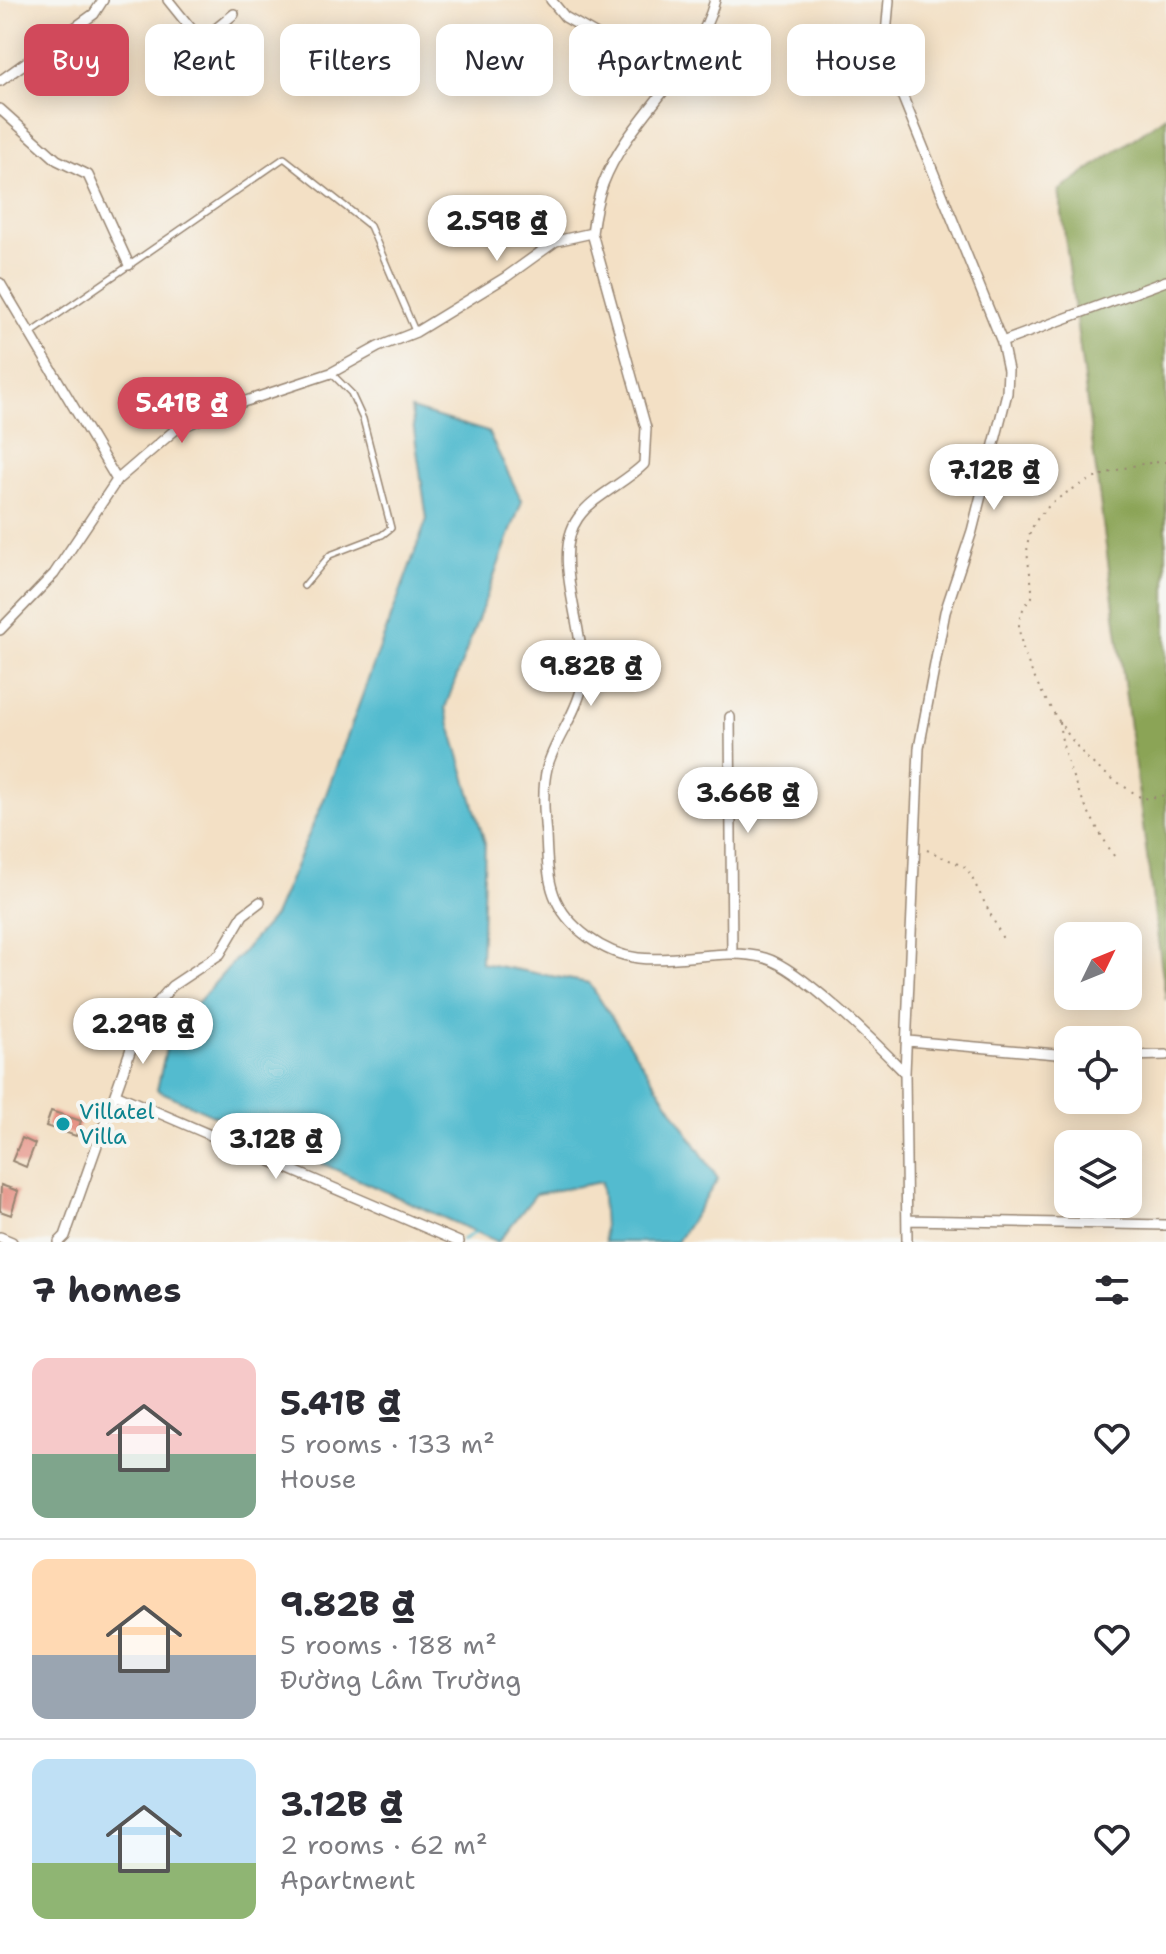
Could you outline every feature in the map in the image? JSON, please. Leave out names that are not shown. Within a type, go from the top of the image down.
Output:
[{"type":"street","points":[[0,81],[94,14],[103,0]]},
{"type":"street","points":[[168,0],[201,41],[234,14]]},
{"type":"street","points":[[551,0],[565,17],[577,24]]},
{"type":"street","points":[[708,24],[715,0]]},
{"type":"street","points":[[889,0],[886,35],[889,63],[1002,342],[1008,370],[1007,393],[972,531],[945,612],[919,748],[905,1073],[907,1242]]},
{"type":"street","points":[[662,96],[614,163],[603,184],[592,233],[646,428],[647,447],[644,464],[592,503],[578,518],[568,538],[582,659],[581,690],[547,770],[544,817],[548,868],[555,897],[569,919],[591,940],[613,952],[638,958],[732,954],[767,958],[798,977],[905,1073]]},
{"type":"street","points":[[0,109],[57,160],[88,175],[129,265]]},
{"type":"street","points":[[0,630],[54,574],[117,480],[183,426],[331,373],[378,347],[416,332],[506,277],[556,241],[592,233]]},
{"type":"street","points":[[1002,342],[1166,281]]},
{"type":"street","points":[[0,283],[117,480]]},
{"type":"street","points":[[730,717],[732,954]]},
{"type":"street","points":[[59,1242],[65,1236],[140,1023],[172,986],[220,954],[243,915],[260,902]]},
{"type":"street","points":[[908,1041],[1054,1054]]},
{"type":"street","points":[[1142,1056],[1166,1055]]},
{"type":"street","points":[[115,1094],[455,1240]]},
{"type":"street","points":[[907,1220],[1166,1225]]},
{"type":"street","points":[[0,1237],[12,1242]]},
{"type":"lane","points":[[30,334],[284,158],[370,226],[416,332]]},
{"type":"lane","points":[[304,586],[330,555],[391,528],[363,419],[351,393],[331,373]]},
{"type":"path","points":[[1166,462],[1104,475],[1042,511],[1030,531],[1032,597],[1023,608],[1019,624],[1030,660],[1058,721],[1088,759],[1143,799],[1166,795]]},
{"type":"path","points":[[1058,721],[1063,755],[1095,826],[1116,859]]},
{"type":"path","points":[[915,846],[967,868],[1003,939]]},
{"type":"green space","points":[[1166,116],[1166,1000],[1059,191]]},
{"type":"water","points":[[411,409],[488,432],[522,501],[445,708],[485,843],[481,963],[589,983],[718,1179],[677,1242],[605,1242],[601,1182],[536,1194],[498,1242],[157,1090],[169,1035],[274,916],[325,797],[427,519]]},
{"type":"building","name":"Villatel Villa","points":[[51,1111],[81,1121],[76,1136],[46,1126]]},
{"type":"building","points":[[22,1138],[35,1144],[26,1167],[12,1161]]},
{"type":"building","points":[[1,1185],[18,1191],[11,1215],[0,1211]]},
{"type":"waterway","points":[[462,1240],[476,1232]]},
{"type":"place","name":"Villatel Villa","points":[[63,1124]]}]
